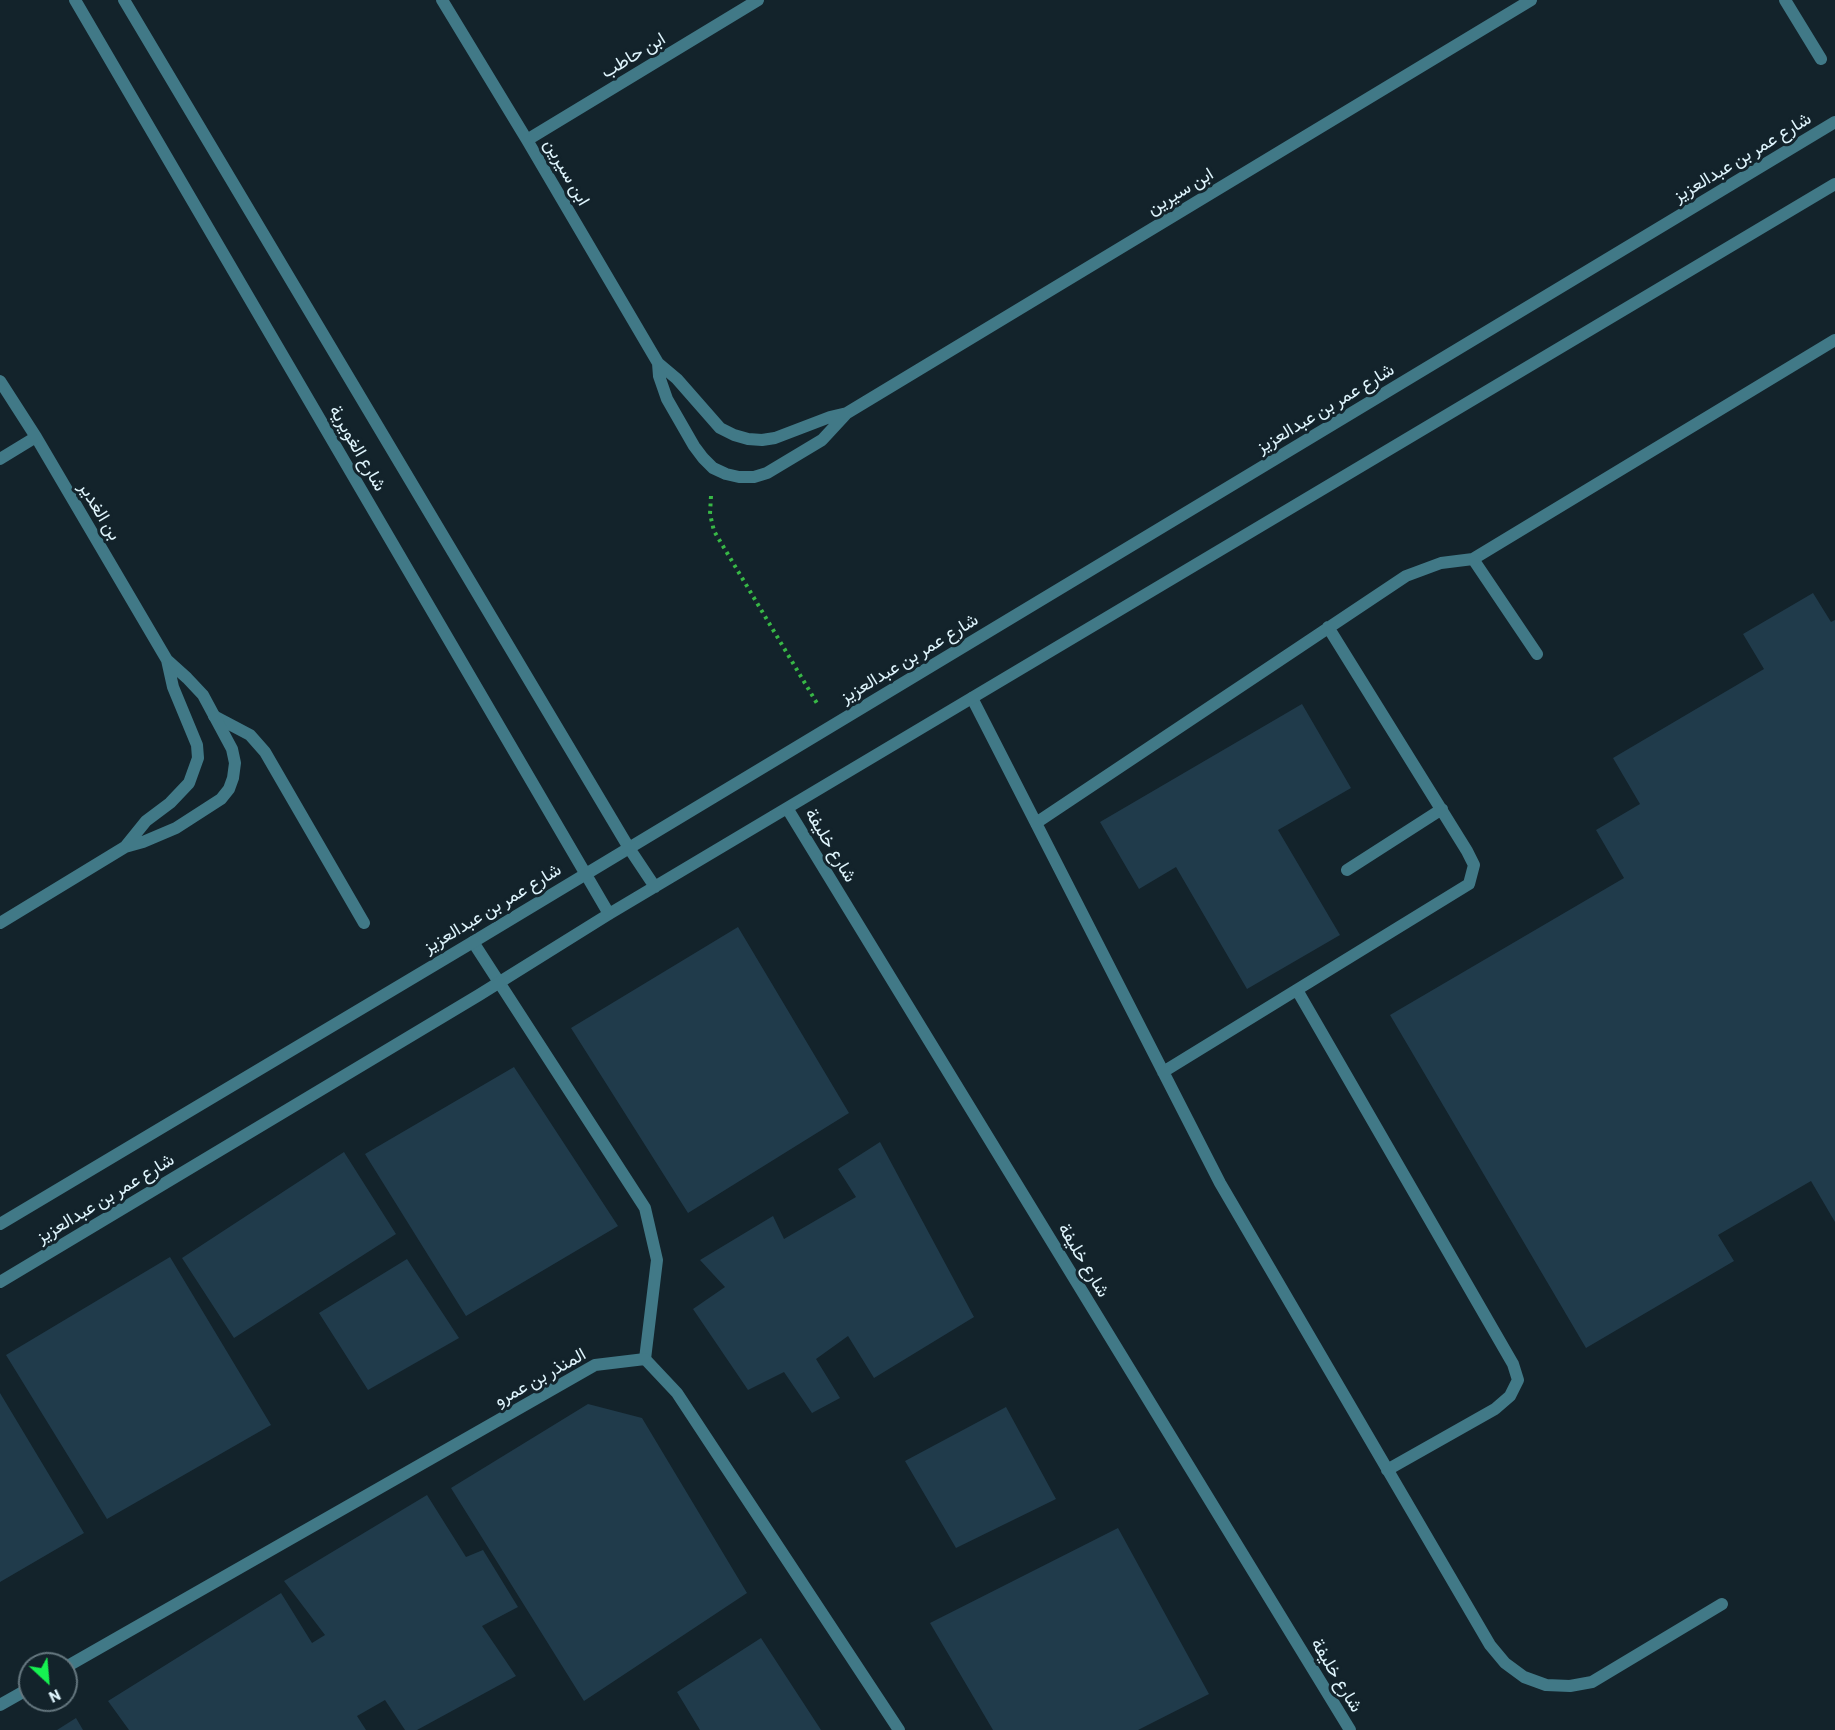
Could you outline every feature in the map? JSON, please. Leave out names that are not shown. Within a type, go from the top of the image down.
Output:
[{"type":"street","name":"شارع الغويرية","points":[[75,0],[609,914]]},
{"type":"street","name":"شارع الغويرية","points":[[124,0],[655,888]]},
{"type":"street","name":"ابن سيرين","points":[[442,0],[658,363],[677,379],[720,428],[748,439],[775,438],[830,417],[848,413]]},
{"type":"street","name":"ابن حاطب","points":[[527,140],[758,0]]},
{"type":"street","name":"ابن سيرين","points":[[658,363],[663,389],[703,458],[719,470],[740,477],[754,477],[767,473],[822,440],[848,413],[1531,0]]},
{"type":"street","points":[[1785,0],[1821,59]]},
{"type":"street","name":"شارع عمر بن عبدالعزيز","points":[[0,1224],[1835,122]]},
{"type":"street","name":"شارع عمر بن عبدالعزيز","points":[[0,1282],[500,982],[609,914],[1835,184]]},
{"type":"street","points":[[1036,824],[1406,576],[1441,563],[1473,559],[1835,340]]},
{"type":"street","name":"بن الغدير","points":[[0,381],[36,437],[167,660],[202,695],[232,749],[235,763],[229,789],[221,799],[176,828],[125,847],[0,923]]},
{"type":"street","points":[[0,459],[36,437]]},
{"type":"street","points":[[1473,559],[1537,654]]},
{"type":"street","points":[[1163,1072],[1468,884],[1474,866],[1467,851],[1328,627]]},
{"type":"street","name":"بن الغدير","points":[[125,847],[146,821],[180,794],[195,771],[198,758],[197,745],[173,687],[167,660]]},
{"type":"street","points":[[972,698],[1220,1183],[1490,1645],[1505,1663],[1524,1677],[1546,1685],[1569,1686],[1592,1682],[1722,1604]]},
{"type":"street","points":[[214,716],[250,735],[265,752],[364,923]]},
{"type":"street","name":"شارع خليفة","points":[[787,808],[1350,1730]]},
{"type":"street","points":[[1347,870],[1442,809]]},
{"type":"street","points":[[473,942],[645,1208],[657,1260],[645,1359],[677,1393],[898,1730]]},
{"type":"street","points":[[1298,990],[1513,1364],[1518,1380],[1510,1396],[1495,1409],[1387,1470]]},
{"type":"street","name":"المنذر بن عمرو","points":[[78,1660],[595,1365],[645,1359]]},
{"type":"street","points":[[0,1705],[18,1695]]},
{"type":"path","points":[[719,470],[711,497],[710,514],[714,531],[831,726]]},
{"type":"building","points":[[1813,593],[1831,622],[1835,620],[1835,1222],[1811,1181],[1718,1235],[1734,1261],[1586,1348],[1390,1015],[1624,878],[1596,830],[1640,804],[1613,758],[1764,669],[1743,634]]},
{"type":"building","points":[[1302,704],[1351,788],[1278,830],[1340,935],[1247,989],[1176,867],[1139,889],[1100,822]]},
{"type":"building","points":[[738,927],[849,1113],[688,1213],[571,1028]]},
{"type":"building","points":[[514,1067],[618,1226],[466,1316],[365,1154]]},
{"type":"building","points":[[880,1142],[974,1317],[874,1378],[848,1336],[816,1359],[840,1398],[812,1413],[784,1372],[748,1390],[693,1309],[725,1287],[700,1260],[773,1216],[784,1239],[856,1197],[838,1169]]},
{"type":"building","points":[[344,1152],[396,1234],[234,1338],[182,1258]]},
{"type":"building","points":[[170,1257],[271,1425],[107,1519],[6,1355]]},
{"type":"building","points":[[407,1259],[459,1338],[368,1390],[319,1313]]},
{"type":"building","points":[[0,1393],[84,1533],[0,1582]]},
{"type":"building","points":[[588,1404],[642,1418],[747,1593],[584,1701],[451,1488]]},
{"type":"building","points":[[1006,1407],[1056,1499],[956,1548],[905,1461]]},
{"type":"building","points":[[427,1495],[466,1557],[483,1550],[518,1607],[482,1626],[516,1676],[417,1730],[405,1730],[385,1700],[357,1716],[366,1730],[129,1730],[108,1701],[281,1593],[312,1643],[325,1635],[284,1581]]},
{"type":"building","points":[[1118,1528],[1209,1694],[1138,1730],[993,1730],[930,1623]]},
{"type":"building","points":[[761,1638],[821,1730],[700,1730],[677,1692]]},
{"type":"building","points":[[76,1718],[83,1730],[57,1730]]}]
